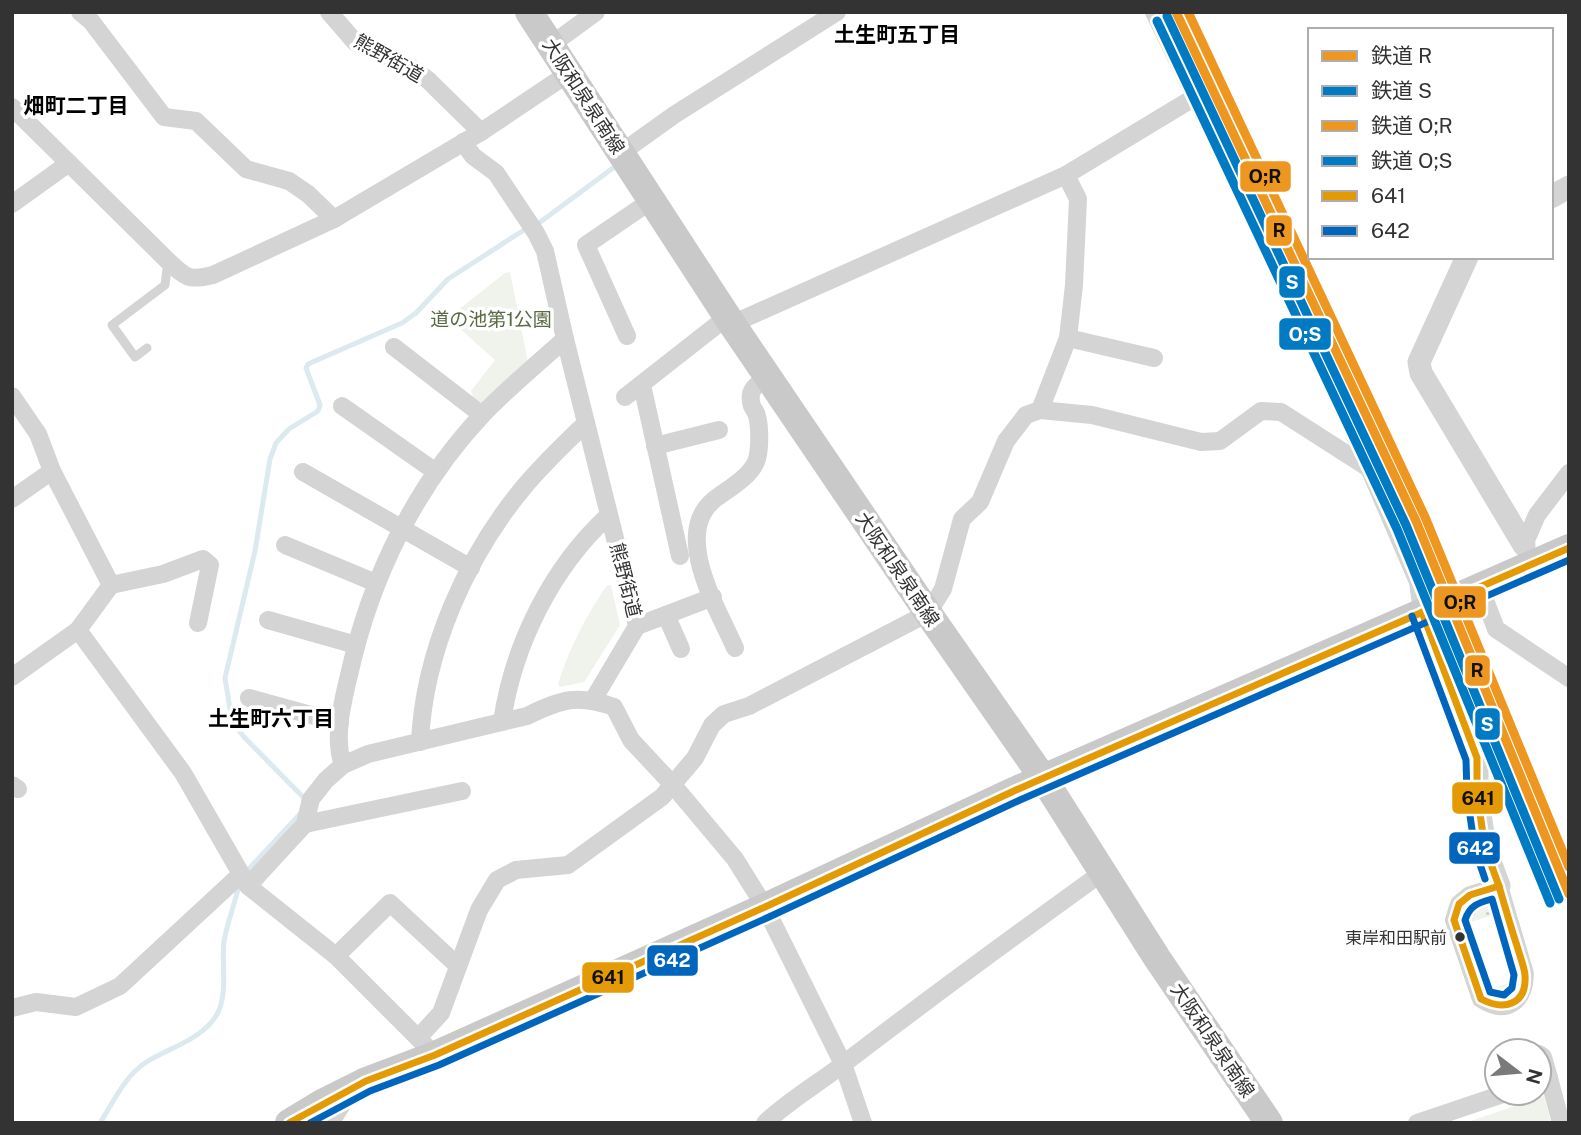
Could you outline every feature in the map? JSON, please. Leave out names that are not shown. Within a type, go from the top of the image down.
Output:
[{"type":"main road","name":"大阪和泉泉南線","points":[[529,12],[730,321],[1043,778],[1262,1120]]},
{"type":"main road","points":[[289,1123],[427,1047],[765,907],[1043,778],[1480,587],[1528,555],[1569,548]]},
{"type":"street","points":[[80,12],[91,21],[164,117],[197,121],[246,169],[289,181],[308,194],[334,219]]},
{"type":"street","name":"熊野街道","points":[[330,12],[355,43],[414,69],[481,132]]},
{"type":"street","points":[[551,45],[596,12]]},
{"type":"street","points":[[621,153],[674,115],[837,12]]},
{"type":"street","points":[[1154,12],[1319,352],[1418,582],[1422,612],[1477,758],[1477,793],[1485,848],[1499,886],[1525,974],[1525,986],[1521,995],[1513,1003],[1502,1007],[1481,999],[1454,920],[1459,904],[1469,895],[1499,886]]},
{"type":"street","points":[[12,107],[168,261],[184,276],[194,280],[213,275],[334,219],[481,132],[569,73]]},
{"type":"street","points":[[625,397],[730,321],[1066,175],[1195,97]]},
{"type":"street","name":"熊野街道","points":[[464,142],[473,156],[496,173],[545,251],[637,626],[593,700]]},
{"type":"street","points":[[12,204],[69,163]]},
{"type":"street","points":[[1040,410],[1068,338],[1074,285],[1078,199],[1066,175]]},
{"type":"street","points":[[1553,196],[1569,187]]},
{"type":"street","points":[[628,336],[586,244],[652,200]]},
{"type":"street","points":[[1466,259],[1419,362],[1421,373],[1528,555]]},
{"type":"street","points":[[1068,338],[1154,358]]},
{"type":"street","points":[[343,765],[338,751],[341,723],[356,645],[376,583],[402,529],[436,472],[482,415],[565,339]]},
{"type":"street","points":[[394,347],[482,415]]},
{"type":"street","points":[[735,648],[697,556],[696,534],[703,513],[710,503],[752,468],[757,459],[757,415],[751,394],[753,387],[768,377]]},
{"type":"street","points":[[642,385],[680,556]]},
{"type":"street","points":[[12,396],[38,434],[52,471],[111,585]]},
{"type":"street","points":[[342,406],[436,472]]},
{"type":"street","points":[[78,630],[183,773],[244,881],[336,956],[427,1047],[479,910],[497,880],[516,870],[568,864],[662,797],[695,758],[712,725],[724,714],[749,706],[928,613],[943,589],[962,519],[981,502],[1006,441],[1026,415],[1040,410],[1093,415],[1201,442],[1220,441],[1261,411],[1281,412],[1370,468]]},
{"type":"street","points":[[419,741],[433,665],[450,614],[471,568],[522,489],[586,423]]},
{"type":"street","points":[[655,446],[719,430]]},
{"type":"street","points":[[12,499],[52,471]]},
{"type":"street","points":[[303,472],[471,568]]},
{"type":"street","points":[[1528,555],[1537,515],[1569,473]]},
{"type":"street","points":[[502,722],[513,675],[536,615],[568,560],[609,515]]},
{"type":"street","points":[[285,545],[376,583]]},
{"type":"street","points":[[12,677],[78,630],[111,585],[163,574],[202,559],[210,565],[198,622]]},
{"type":"street","points":[[1480,587],[1496,629],[1569,678]]},
{"type":"street","points":[[637,626],[713,597]]},
{"type":"street","points":[[666,615],[681,649]]},
{"type":"street","points":[[268,620],[356,645]]},
{"type":"street","points":[[249,698],[341,723]]},
{"type":"street","points":[[12,1008],[36,1002],[76,1007],[120,986],[244,881],[304,824],[311,799],[343,765],[368,754],[527,716],[551,704],[570,699],[593,700],[614,707],[631,740],[735,859],[765,907],[843,1064],[863,1123]]},
{"type":"street","points":[[304,824],[462,791]]},
{"type":"street","points":[[765,1123],[788,1101],[843,1064],[1103,872]]},
{"type":"street","points":[[336,956],[390,903],[458,966]]},
{"type":"street","points":[[330,1123],[341,1106],[344,1092]]},
{"type":"street","points":[[1417,1123],[1483,1099]]},
{"type":"street","points":[[1553,1103],[1561,1123]]},
{"type":"lane","points":[[147,348],[135,357],[112,325],[165,285],[168,261]]},
{"type":"green space","name":"道の池第1公園","points":[[510,272],[528,362],[483,404],[469,401],[473,395],[471,391],[495,360],[448,318],[505,273]]},
{"type":"green space","points":[[607,585],[611,585],[620,625],[584,682],[560,687],[558,684],[562,671],[573,645]]},
{"type":"green space","points":[[1480,901],[1492,907],[1496,914],[1464,924],[1463,915],[1468,906]]},
{"type":"green space","points":[[1514,981],[1512,992],[1505,999],[1490,996],[1486,991]]},
{"type":"green space","points":[[1512,1107],[1547,1107],[1551,1123],[1465,1123]]},
{"type":"waterway","points":[[539,223],[613,168]]},
{"type":"waterway","points":[[304,800],[232,721],[225,678],[255,551],[270,459],[276,443],[289,429],[318,411],[320,405],[306,368],[308,364],[402,323],[416,313],[448,279],[524,230]]},
{"type":"waterway","points":[[246,872],[301,813]]},
{"type":"waterway","points":[[100,1123],[131,1075],[145,1063],[202,1031],[216,1016],[223,989],[224,941],[238,889]]},
{"type":"rail line","name":"R","points":[[1176,12],[1416,521],[1569,894]]},
{"type":"rail line","name":"O;R","points":[[1188,12],[1425,517],[1569,867]]},
{"type":"rail line","name":"S","points":[[1167,16],[1406,525],[1559,899]]},
{"type":"rail line","name":"O;S","points":[[1157,21],[1397,529],[1550,903]]},
{"type":"transit line","name":"641","points":[[289,1123],[366,1081],[435,1055],[765,907],[1016,790],[1569,548]]},
{"type":"transit line","name":"642","points":[[310,1123],[370,1091],[439,1065],[769,917],[1020,800],[1569,560]]},
{"type":"transit line","name":"641","points":[[1422,612],[1477,758],[1477,793],[1485,848],[1499,886]]},
{"type":"transit line","name":"642","points":[[1412,616],[1466,760],[1467,795],[1475,850],[1485,879]]},
{"type":"transit line","name":"641","points":[[1499,886],[1525,975],[1522,993],[1518,999],[1506,1005],[1481,999],[1454,920],[1459,904],[1470,895],[1499,886]]},
{"type":"transit line","name":"642","points":[[1492,899],[1514,975],[1512,988],[1504,995],[1490,992],[1465,920],[1475,905],[1492,899]]},
{"type":"place","name":"東岸和田駅前","points":[[1460,937]]},
{"type":"district","name":"土生町五丁目","points":[[897,35]]},
{"type":"district","name":"畑町二丁目","points":[[76,106]]},
{"type":"district","name":"土生町六丁目","points":[[271,719]]}]
